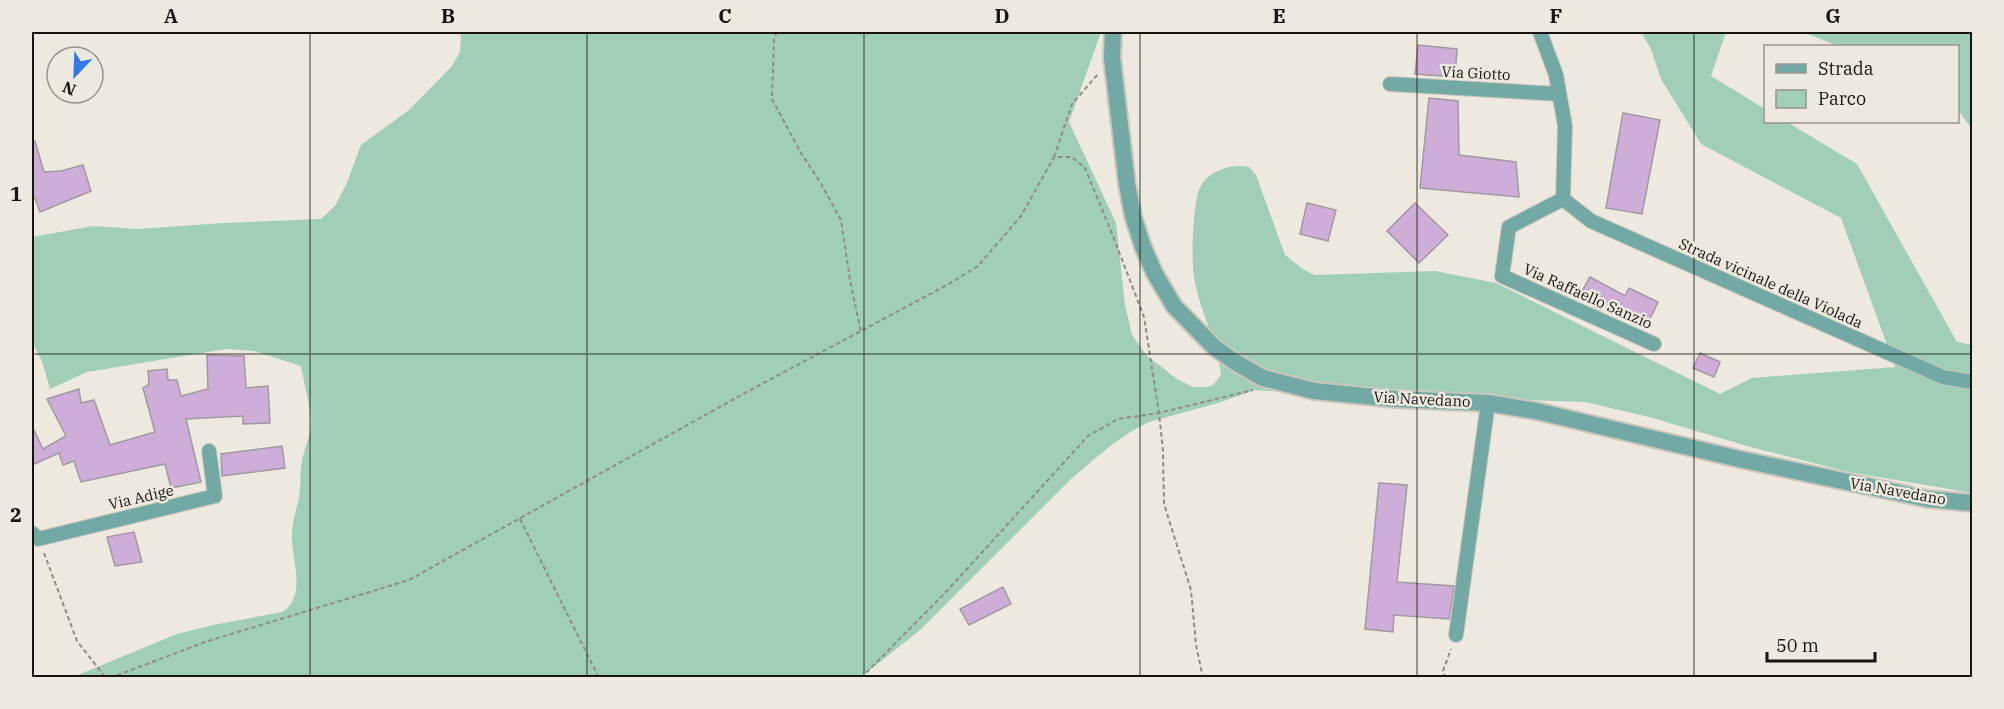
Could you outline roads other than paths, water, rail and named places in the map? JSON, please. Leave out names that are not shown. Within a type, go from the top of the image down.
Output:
[{"type":"street","name":"Via Navedano","points":[[1113,32],[1112,58],[1127,184],[1133,216],[1143,248],[1174,306],[1195,329],[1234,362],[1263,378],[1314,391],[1395,399],[1488,403],[1536,411],[1739,459],[1917,497],[1972,503]]},
{"type":"street","points":[[1540,32],[1556,75],[1565,126],[1563,199]]},
{"type":"street","name":"Via Giotto","points":[[1390,84],[1559,94]]},
{"type":"street","name":"Via Raffaello Sanzio","points":[[1563,199],[1509,227],[1502,276],[1654,344]]},
{"type":"street","name":"Strada vicinale della Violada","points":[[1563,199],[1591,222],[1943,377],[1972,382]]},
{"type":"street","points":[[1456,634],[1488,403]]},
{"type":"street","name":"Via Adige","points":[[34,540],[215,496],[208,451]]}]
